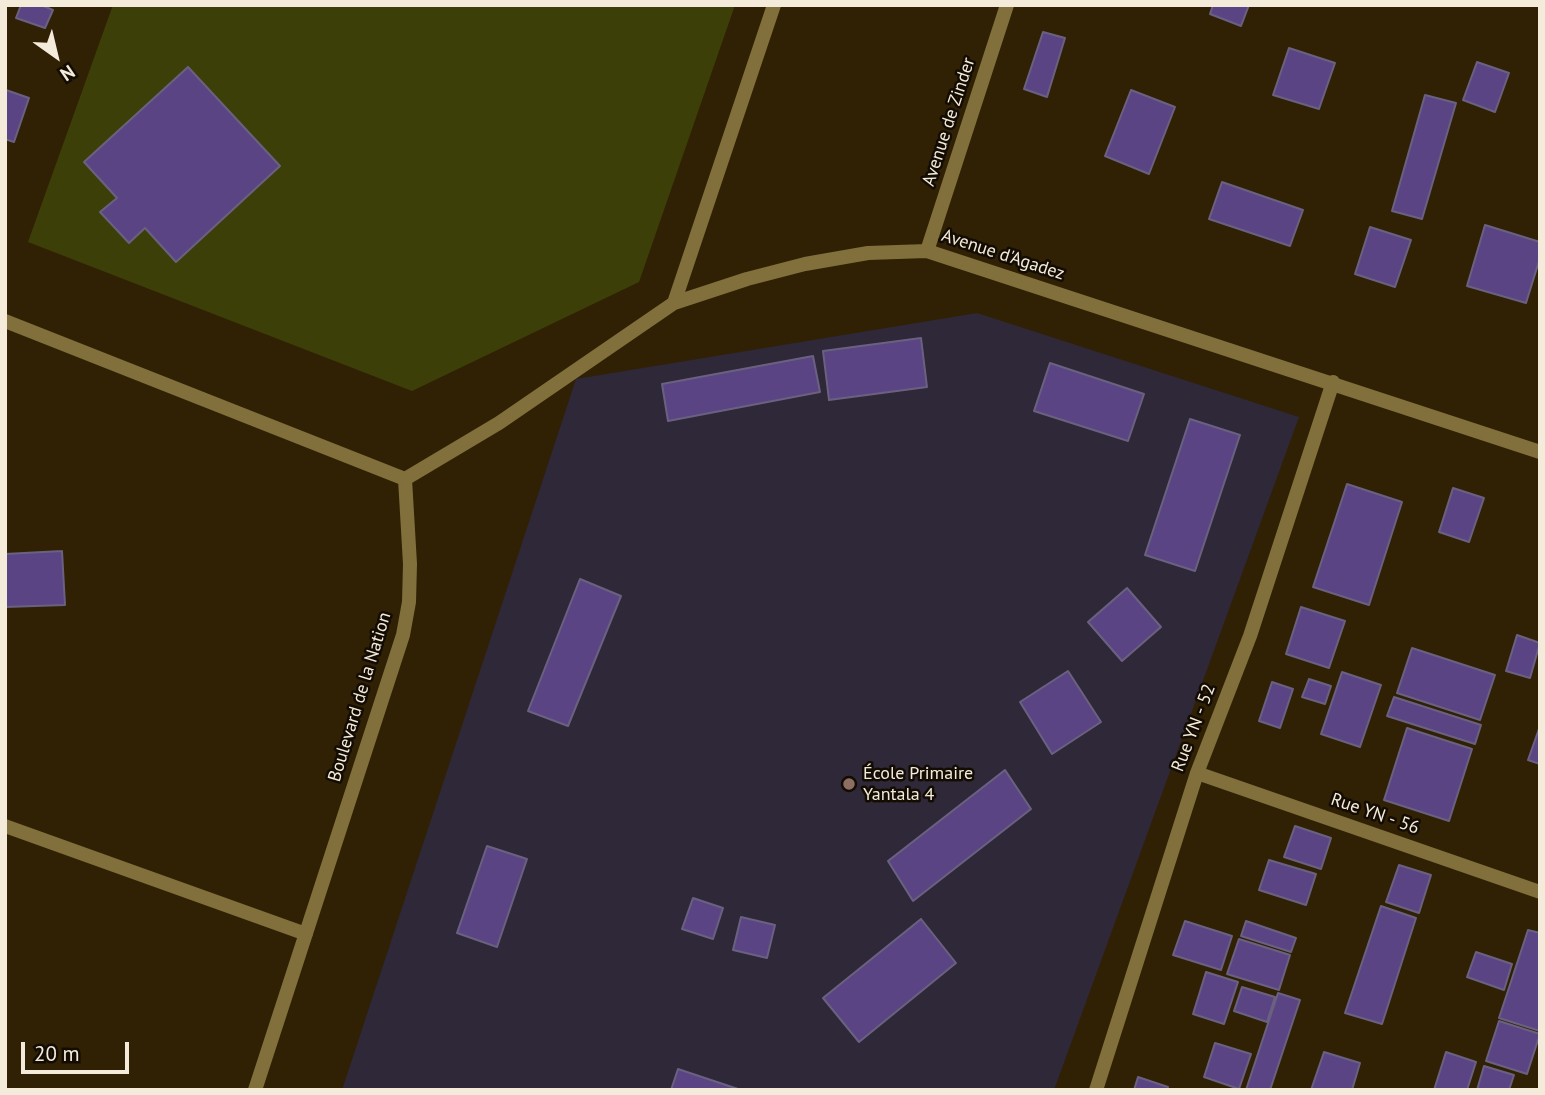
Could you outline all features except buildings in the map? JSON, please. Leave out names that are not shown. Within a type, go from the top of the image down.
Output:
[{"type":"street","points":[[674,303],[774,5]]},
{"type":"street","name":"Avenue de Zinder","points":[[927,251],[1007,5]]},
{"type":"street","name":"Avenue d'Agadez","points":[[405,479],[499,423],[674,303],[747,279],[805,264],[868,253],[927,251],[1540,452]]},
{"type":"street","points":[[5,321],[405,479]]},
{"type":"street","name":"Rue YN - 52","points":[[1096,1090],[1197,773],[1250,636],[1333,382]]},
{"type":"street","name":"Boulevard de la Nation","points":[[255,1090],[402,635],[409,602],[410,564],[405,479]]},
{"type":"street","name":"Rue YN - 56","points":[[1197,773],[1540,892]]},
{"type":"street","points":[[5,826],[306,934]]},
{"type":"shaded area","points":[[113,5],[735,5],[639,282],[412,391],[28,242]]},
{"type":"shaded area","points":[[977,313],[1299,417],[1054,1090],[342,1090],[576,379]]},
{"type":"place","name":"École Primaire Yantala 4","points":[[849,784]]}]
